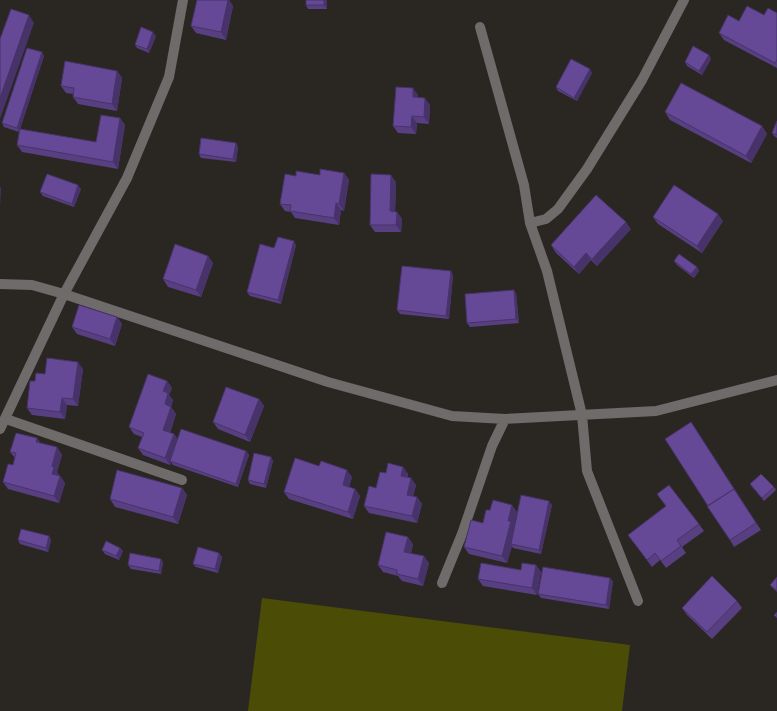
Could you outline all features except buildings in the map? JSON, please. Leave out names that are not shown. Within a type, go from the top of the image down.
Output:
[{"type":"street","points":[[0,429],[64,294],[126,178],[169,77],[183,0]]},
{"type":"street","points":[[530,223],[546,220],[558,209],[588,169],[642,80],[684,0]]},
{"type":"street","points":[[480,27],[524,185],[530,223],[546,271],[582,414],[587,471],[638,601]]},
{"type":"street","points":[[0,284],[32,285],[64,294],[328,382],[452,416],[505,419],[656,410],[777,380]]},
{"type":"street","points":[[6,419],[182,480]]},
{"type":"street","points":[[442,584],[462,534],[492,446],[505,419]]},
{"type":"shaded area","points":[[262,598],[630,645],[622,711],[248,711]]}]
